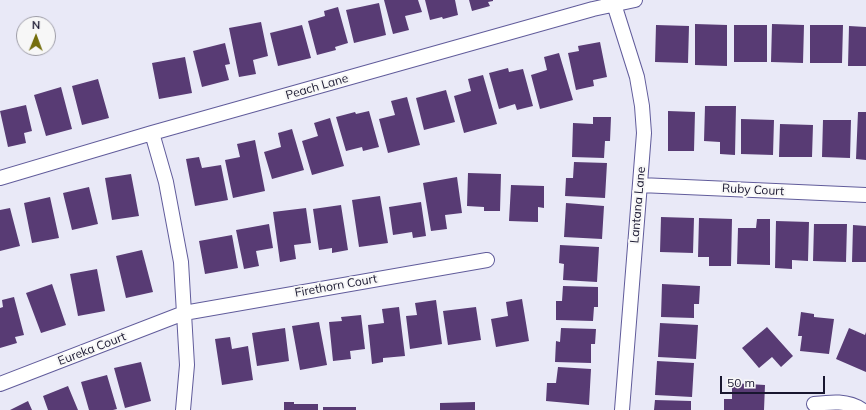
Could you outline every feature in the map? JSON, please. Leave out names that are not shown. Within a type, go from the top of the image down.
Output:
[{"type":"street","name":"Peach Lane","points":[[0,178],[152,133],[614,4],[635,0]]},
{"type":"street","name":"Lantana Lane","points":[[614,4],[638,77],[644,133],[622,410]]},
{"type":"street","points":[[152,133],[166,182],[181,262],[186,365],[183,410]]},
{"type":"street","name":"Ruby Court","points":[[640,185],[866,195]]},
{"type":"street","name":"Firethorn Court","points":[[184,313],[488,260]]},
{"type":"street","name":"Eureka Court","points":[[0,384],[184,313]]},
{"type":"street","points":[[814,404],[836,402],[849,404],[862,410]]},
{"type":"building","points":[[384,0],[418,0],[422,12],[405,16],[409,30],[393,34]]},
{"type":"building","points":[[425,0],[455,0],[458,15],[443,19],[442,17],[430,20]]},
{"type":"building","points":[[469,0],[493,1],[488,2],[490,6],[472,11]]},
{"type":"building","points":[[379,3],[386,35],[354,43],[346,10]]},
{"type":"building","points":[[338,7],[348,43],[335,47],[336,50],[317,55],[308,21],[325,16],[324,11]]},
{"type":"building","points":[[261,22],[268,56],[253,60],[256,74],[239,77],[229,28]]},
{"type":"building","points":[[695,24],[727,25],[727,66],[695,65]]},
{"type":"building","points":[[772,24],[804,25],[803,63],[771,62]]},
{"type":"building","points":[[302,25],[311,58],[278,66],[270,33]]},
{"type":"building","points":[[656,25],[689,26],[688,63],[655,62]]},
{"type":"building","points":[[734,25],[767,25],[767,62],[734,62]]},
{"type":"building","points":[[810,25],[843,25],[842,63],[810,63]]},
{"type":"building","points":[[849,26],[866,27],[866,66],[848,66]]},
{"type":"building","points":[[600,42],[607,77],[593,80],[594,86],[576,90],[568,53],[579,51],[578,46]]},
{"type":"building","points":[[225,43],[230,64],[225,65],[229,80],[202,87],[193,51]]},
{"type":"building","points":[[559,53],[573,100],[540,109],[531,75],[547,70],[544,57]]},
{"type":"building","points":[[185,57],[192,93],[159,99],[152,63]]},
{"type":"building","points":[[508,68],[509,72],[523,69],[533,106],[517,110],[515,104],[499,109],[489,73]]},
{"type":"building","points":[[483,75],[497,124],[464,133],[454,96],[471,91],[468,79]]},
{"type":"building","points":[[98,79],[109,118],[82,125],[72,86]]},
{"type":"building","points":[[61,87],[72,129],[46,136],[34,95]]},
{"type":"building","points":[[446,90],[455,122],[424,130],[416,98]]},
{"type":"building","points":[[407,97],[420,145],[388,153],[379,119],[395,115],[391,101]]},
{"type":"building","points":[[26,105],[32,131],[24,133],[26,143],[8,147],[0,111]]},
{"type":"building","points":[[705,106],[736,106],[735,155],[720,154],[720,142],[704,141]]},
{"type":"building","points":[[369,111],[379,147],[363,151],[362,147],[346,151],[336,117],[355,112],[356,114]]},
{"type":"building","points":[[668,111],[695,112],[694,151],[668,151]]},
{"type":"building","points":[[858,112],[866,112],[866,160],[856,159]]},
{"type":"building","points":[[593,117],[611,117],[610,141],[605,141],[604,158],[572,157],[573,123],[593,124]]},
{"type":"building","points":[[330,118],[344,166],[312,175],[302,141],[318,136],[314,123]]},
{"type":"building","points":[[741,119],[774,120],[773,155],[741,154]]},
{"type":"building","points":[[823,120],[851,120],[850,158],[822,157]]},
{"type":"building","points":[[780,124],[813,125],[812,157],[779,157]]},
{"type":"building","points":[[292,129],[304,170],[272,179],[264,152],[281,147],[278,133]]},
{"type":"building","points":[[255,140],[265,191],[233,198],[225,160],[240,157],[237,144]]},
{"type":"building","points":[[199,157],[202,168],[221,165],[228,200],[195,206],[186,159]]},
{"type":"building","points":[[574,162],[607,163],[605,198],[565,196],[566,178],[573,178]]},
{"type":"building","points":[[468,173],[501,174],[500,211],[484,211],[484,207],[467,206]]},
{"type":"building","points":[[131,174],[139,216],[112,220],[105,178]]},
{"type":"building","points":[[457,177],[462,213],[445,215],[447,229],[431,231],[423,183]]},
{"type":"building","points":[[511,185],[544,186],[544,208],[538,207],[538,222],[509,221]]},
{"type":"building","points":[[89,187],[98,224],[72,230],[63,193]]},
{"type":"building","points":[[380,196],[388,243],[359,247],[352,200]]},
{"type":"building","points":[[50,197],[59,238],[32,243],[24,203]]},
{"type":"building","points":[[421,202],[426,236],[413,238],[412,232],[393,235],[389,207]]},
{"type":"building","points":[[566,203],[604,206],[602,239],[564,237]]},
{"type":"building","points":[[341,205],[348,250],[332,253],[332,248],[319,250],[313,209]]},
{"type":"building","points":[[10,208],[20,246],[0,251],[0,210]]},
{"type":"building","points":[[306,208],[311,243],[294,245],[296,259],[280,262],[273,212]]},
{"type":"building","points":[[661,217],[694,218],[693,253],[660,252]]},
{"type":"building","points":[[699,218],[732,219],[731,266],[709,266],[709,257],[698,257]]},
{"type":"building","points":[[757,219],[770,219],[770,265],[737,264],[738,228],[756,228]]},
{"type":"building","points":[[776,221],[809,222],[808,261],[792,260],[792,269],[775,268]]},
{"type":"building","points":[[269,224],[273,248],[256,251],[259,266],[244,269],[236,230]]},
{"type":"building","points":[[814,224],[847,224],[846,262],[813,261]]},
{"type":"building","points":[[853,225],[866,226],[866,262],[852,262]]},
{"type":"building","points":[[232,235],[238,268],[205,274],[199,241]]},
{"type":"building","points":[[560,245],[599,247],[597,282],[563,280],[564,264],[559,263]]},
{"type":"building","points":[[142,250],[153,292],[126,298],[116,256]]},
{"type":"building","points":[[97,269],[105,311],[78,316],[70,274]]},
{"type":"building","points":[[52,284],[66,325],[41,333],[26,293]]},
{"type":"building","points":[[662,284],[700,286],[699,304],[694,304],[694,318],[661,317]]},
{"type":"building","points":[[563,286],[598,287],[598,307],[594,307],[593,321],[556,320],[556,301],[562,301]]},
{"type":"building","points":[[14,297],[24,335],[15,337],[17,343],[0,348],[0,308],[3,307],[2,300]]},
{"type":"building","points":[[522,299],[529,341],[496,347],[491,319],[508,316],[506,302]]},
{"type":"building","points":[[436,300],[442,344],[410,349],[406,316],[417,315],[415,303]]},
{"type":"building","points":[[399,307],[405,356],[383,358],[383,362],[372,364],[368,325],[384,323],[382,309]]},
{"type":"building","points":[[476,307],[481,340],[448,345],[443,311]]},
{"type":"building","points":[[801,312],[814,314],[814,317],[834,319],[829,354],[800,351],[802,336],[798,336]]},
{"type":"building","points":[[361,315],[365,349],[350,351],[351,359],[333,361],[329,322],[342,321],[341,317]]},
{"type":"building","points":[[319,322],[327,365],[300,370],[292,326]]},
{"type":"building","points":[[660,323],[698,325],[696,359],[658,357]]},
{"type":"building","points":[[767,327],[793,356],[781,367],[772,357],[759,368],[742,348]]},
{"type":"building","points":[[285,328],[289,361],[257,366],[252,333]]},
{"type":"building","points":[[561,328],[596,329],[595,344],[591,344],[591,363],[555,362],[556,341],[560,342]]},
{"type":"building","points":[[849,328],[865,335],[866,332],[866,372],[836,359]]},
{"type":"building","points":[[230,337],[232,349],[248,346],[253,380],[222,385],[215,339]]},
{"type":"building","points":[[657,361],[694,363],[692,397],[655,395]]},
{"type":"building","points":[[141,362],[151,401],[125,408],[114,368]]},
{"type":"building","points":[[558,367],[591,369],[589,405],[546,401],[547,383],[556,383]]},
{"type":"building","points":[[107,375],[117,409],[89,410],[81,382]]},
{"type":"building","points":[[732,383],[765,385],[764,410],[724,410],[724,399],[732,399]]},
{"type":"building","points":[[68,386],[78,410],[48,410],[43,396]]},
{"type":"building","points":[[655,400],[691,401],[691,410],[654,410]]},
{"type":"building","points":[[28,401],[32,410],[10,410]]},
{"type":"building","points":[[284,402],[294,402],[294,404],[318,404],[318,410],[284,410]]},
{"type":"building","points":[[475,402],[475,410],[440,410],[440,403]]},
{"type":"building","points":[[323,407],[356,407],[356,410],[323,410]]}]
